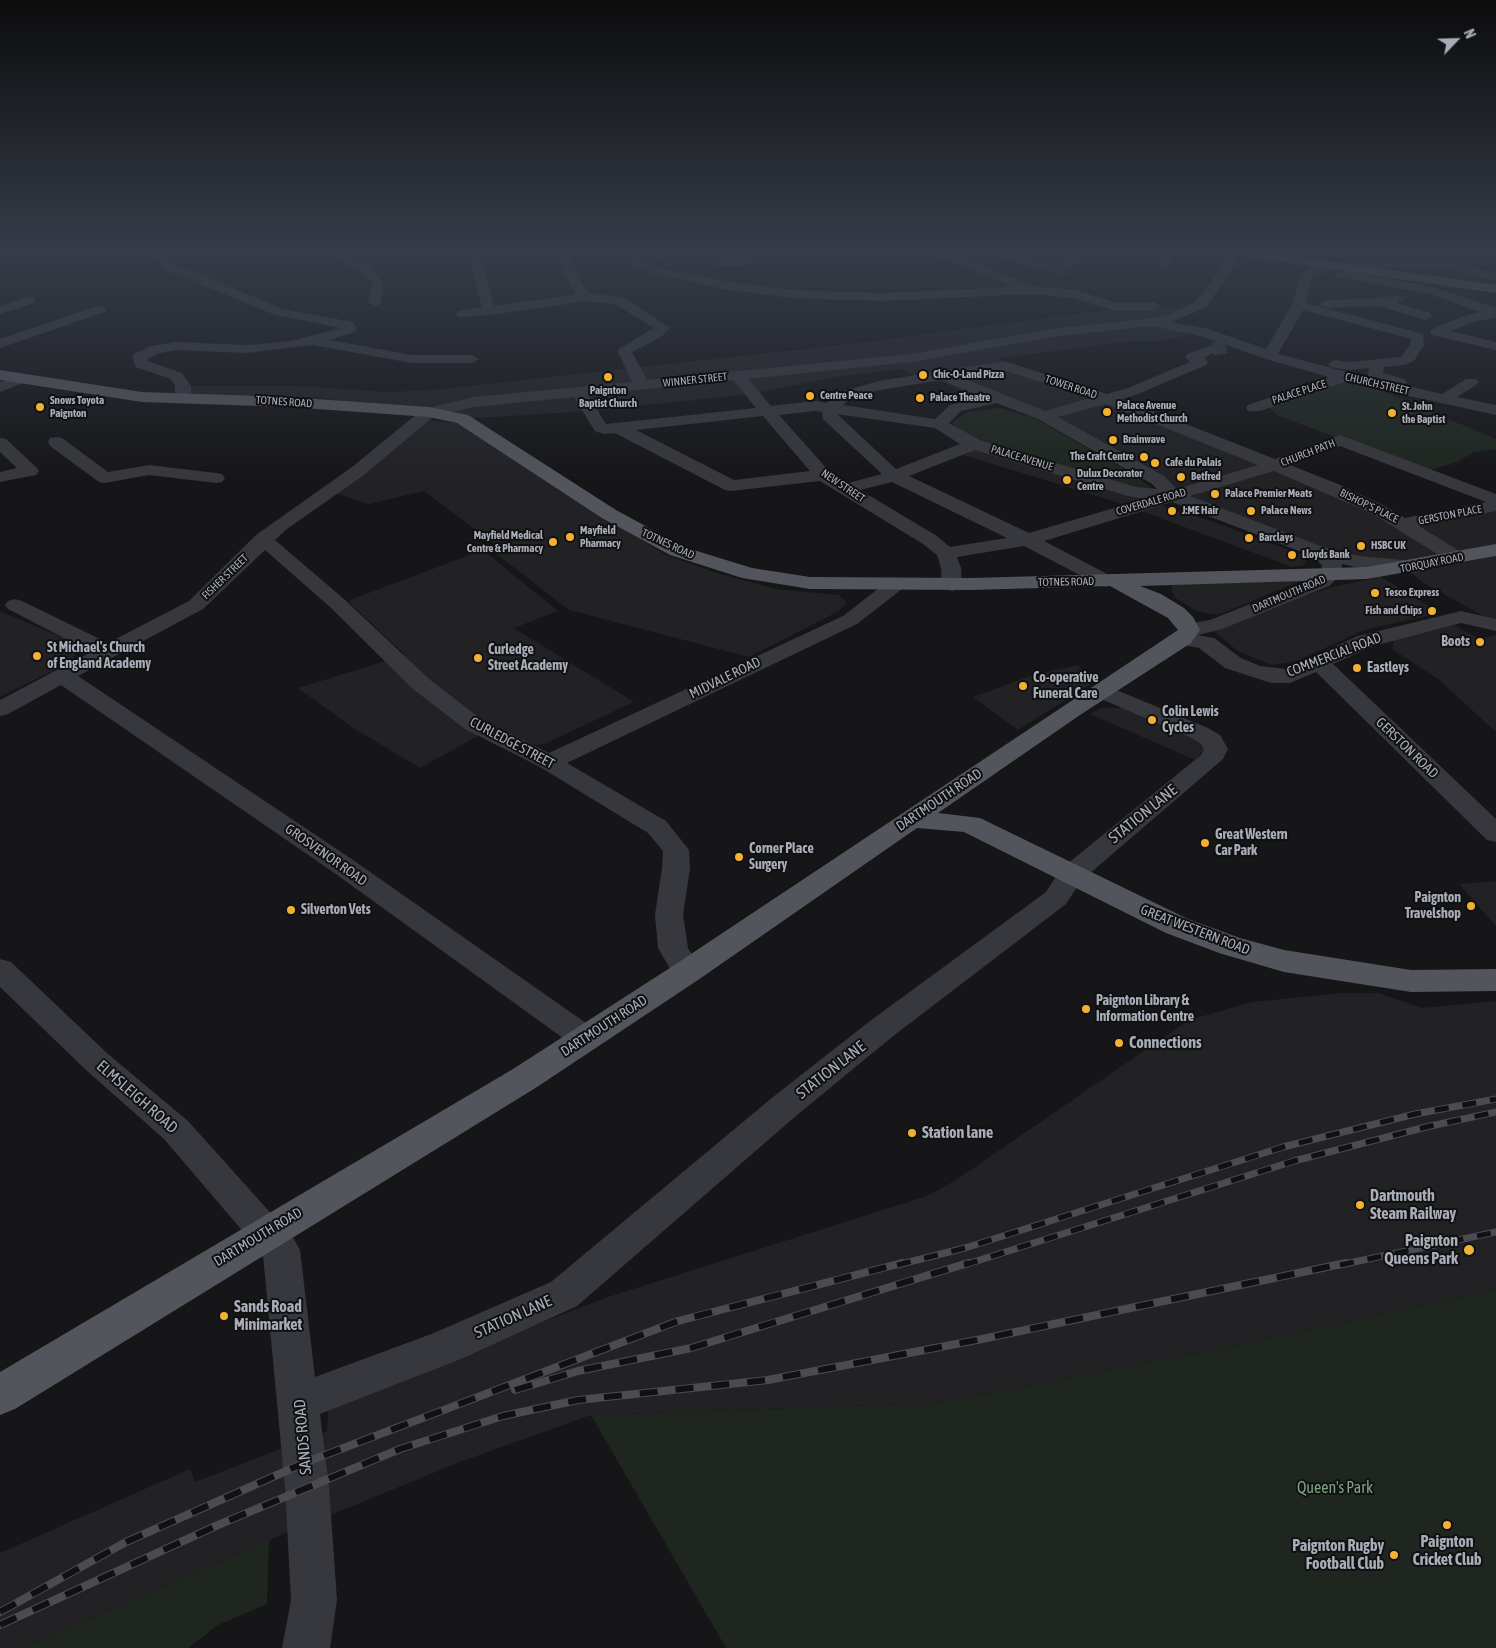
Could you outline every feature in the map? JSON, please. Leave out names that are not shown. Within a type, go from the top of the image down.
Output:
[{"type":"main road","name":"TOTNES ROAD","points":[[0,375],[132,396],[239,399],[429,412],[462,419],[610,514],[685,553],[758,576],[810,583],[895,585],[1166,580],[1367,573]]},
{"type":"main road","name":"TORQUAY ROAD","points":[[1367,573],[1496,550]]},
{"type":"main road","points":[[1153,599],[1152,588],[1156,583],[1166,580]]},
{"type":"main road","points":[[1106,581],[1132,589],[1176,613],[1185,622],[1186,634]]},
{"type":"main road","name":"DARTMOUTH ROAD","points":[[0,1395],[525,1078],[687,972],[1186,634]]},
{"type":"main road","points":[[962,784],[958,806],[970,824]]},
{"type":"main road","name":"GREAT WESTERN ROAD","points":[[912,819],[970,824],[1178,926],[1230,946],[1284,961],[1411,981],[1496,980]]},
{"type":"street","points":[[0,344],[43,329]]},
{"type":"street","points":[[183,398],[183,386],[177,376],[140,364],[139,357],[156,349],[171,347],[246,348],[313,341],[350,329]]},
{"type":"street","points":[[642,386],[624,351],[661,329]]},
{"type":"street","name":"WINNER STREET","points":[[429,412],[474,402],[911,358],[1058,332],[1087,329]]},
{"type":"street","name":"CHURCH STREET","points":[[1188,329],[1203,332],[1234,345],[1344,377],[1496,410]]},
{"type":"street","points":[[1270,355],[1285,329]]},
{"type":"street","points":[[1304,360],[1349,366],[1404,361],[1409,358],[1417,345],[1418,337],[1388,329]]},
{"type":"street","points":[[1444,329],[1437,332],[1496,346]]},
{"type":"street","points":[[313,341],[412,359],[472,358]]},
{"type":"street","points":[[1044,416],[1108,399],[1160,380],[1201,362],[1192,357],[1214,349]]},
{"type":"street","name":"PALACE AVENUE","points":[[911,358],[946,376],[1044,416],[1158,480],[1173,496]]},
{"type":"street","points":[[1378,363],[1375,375],[1448,396],[1463,403]]},
{"type":"street","name":"TOWER ROAD","points":[[830,409],[845,395],[879,386],[1004,365],[1108,399],[1276,465]]},
{"type":"street","name":"NEW STREET","points":[[736,375],[823,475],[930,540],[946,553]]},
{"type":"street","name":"PALACE PLACE","points":[[1254,408],[1344,377]]},
{"type":"street","points":[[0,387],[22,379]]},
{"type":"street","points":[[1448,396],[1471,382]]},
{"type":"street","points":[[579,392],[601,428],[804,406],[940,424],[945,416],[956,408],[998,398]]},
{"type":"street","points":[[830,409],[829,416],[894,476],[1027,540],[1106,581]]},
{"type":"street","name":"FISHER STREET","points":[[0,709],[64,677],[196,605],[217,587],[263,539],[307,505],[358,471],[429,412]]},
{"type":"street","name":"PALACE AVENUE","points":[[940,424],[953,434],[974,444],[1134,492],[1173,496],[1316,551],[1359,562],[1414,566]]},
{"type":"street","points":[[617,427],[732,486],[823,475]]},
{"type":"street","name":"CHURCH PATH","points":[[1276,465],[1340,440],[1496,500]]},
{"type":"street","points":[[56,442],[105,478],[149,470],[216,478]]},
{"type":"street","points":[[0,443],[30,471],[0,477]]},
{"type":"street","points":[[844,489],[894,476],[974,444]]},
{"type":"street","name":"COVERDALE ROAD","points":[[946,553],[1027,540],[1276,465]]},
{"type":"street","name":"BISHOP'S PLACE","points":[[1276,465],[1356,499],[1404,524],[1457,558]]},
{"type":"street","name":"GERSTON PLACE","points":[[1404,524],[1496,506]]},
{"type":"street","name":"CURLEDGE STREET","points":[[263,539],[337,603],[420,684],[473,724],[549,762],[657,827],[668,838],[676,850],[676,868],[669,915],[673,948],[687,972]]},
{"type":"street","name":"PALACE AVENUE","points":[[1316,551],[1332,562],[1331,575]]},
{"type":"street","points":[[946,553],[951,568],[952,584]]},
{"type":"street","name":"DARTMOUTH ROAD","points":[[1186,634],[1215,625],[1322,582],[1331,575]]},
{"type":"street","name":"MIDVALE ROAD","points":[[549,762],[850,620],[895,585]]},
{"type":"street","points":[[15,605],[109,652]]},
{"type":"street","name":"COMMERCIAL ROAD","points":[[1186,634],[1206,643],[1233,663],[1252,671],[1271,676],[1290,676],[1366,641],[1461,617],[1494,625]]},
{"type":"street","name":"GERSTON ROAD","points":[[1319,663],[1496,834]]},
{"type":"street","name":"GROSVENOR ROAD","points":[[64,677],[343,866],[585,1038]]},
{"type":"street","name":"STATION LANE","points":[[300,1402],[447,1346],[564,1294],[785,1106],[881,1029],[1056,898],[1071,875],[1212,759],[1216,749],[1211,740],[1200,732],[1102,691]]},
{"type":"street","name":"ELMSLEIGH ROAD","points":[[0,969],[97,1062],[176,1130],[266,1233]]},
{"type":"street","name":"SANDS ROAD","points":[[266,1233],[281,1250],[300,1402],[314,1600],[306,1648]]},
{"type":"shaded area","points":[[964,329],[1188,329],[1203,332],[1159,341],[1132,341],[1000,358],[1004,365],[1108,399],[1403,524],[1496,506],[1496,550],[1414,567],[1359,562],[1173,496],[1132,507],[954,452],[974,444],[1172,496],[1158,480],[998,398],[971,404],[967,393],[934,378],[917,378],[902,369],[835,377],[751,394],[589,411],[462,419],[429,412],[321,398],[182,395],[183,386],[300,386],[387,392],[434,390],[859,343]]},
{"type":"shaded area","points":[[427,420],[456,423],[478,435],[572,498],[666,555],[717,573],[776,589],[839,595],[847,602],[839,611],[749,657],[569,610],[490,549],[497,546],[424,491],[369,504],[338,494]]},
{"type":"shaded area","points":[[1154,503],[1211,521],[1300,554],[1307,561],[1302,566],[1292,567],[1136,509]]},
{"type":"shaded area","name":"Curledge Street Academy","points":[[483,550],[558,611],[514,628],[634,702],[544,744],[537,745],[526,742],[496,726],[420,768],[355,729],[298,688],[405,655],[350,603],[350,600]]},
{"type":"shaded area","points":[[1496,556],[1496,623],[1424,583],[1411,573]]},
{"type":"shaded area","points":[[1310,577],[1218,615],[1196,611],[1174,597],[1172,589],[1172,583]]},
{"type":"shaded area","points":[[1381,577],[1440,613],[1364,630],[1297,661],[1272,665],[1239,652],[1214,631],[1274,606],[1332,587]]},
{"type":"shaded area","name":"St Michael's Church of England Academy","points":[[0,611],[73,642],[76,652],[72,661],[0,697]]},
{"type":"shaded area","points":[[1454,625],[1479,639],[1496,635],[1496,732],[1438,679],[1392,649],[1394,640]]},
{"type":"shaded area","points":[[1078,665],[1094,682],[1018,730],[973,697],[1033,675]]},
{"type":"shaded area","points":[[1101,708],[1128,708],[1196,736],[1206,747],[1195,760],[1090,714]]},
{"type":"shaded area","points":[[1496,881],[1496,926],[1459,884]]},
{"type":"shaded area","points":[[1342,993],[1378,993],[1422,1008],[1496,1001],[1496,1289],[1247,1343],[935,1403],[591,1415],[460,1462],[269,1540],[23,1648],[0,1648],[0,1553],[190,1469],[195,1482],[327,1431],[328,1408],[404,1375],[608,1297],[927,1196],[956,1180],[1189,1020],[1252,1002]]},
{"type":"green space","points":[[1343,381],[1360,382],[1496,439],[1496,449],[1472,453],[1457,462],[1427,471],[1279,416],[1268,407]]},
{"type":"green space","points":[[1000,408],[1036,419],[1121,467],[1157,491],[1129,486],[968,436],[957,429],[952,422],[968,412]]},
{"type":"green space","name":"Queen's Park","points":[[1496,1289],[1496,1648],[726,1648],[591,1415],[935,1403],[1247,1343]]},
{"type":"green space","points":[[269,1540],[267,1604],[218,1625],[188,1648],[23,1648]]},
{"type":"tunnel","points":[[1213,349],[1230,346]]},
{"type":"railway","points":[[897,1265],[965,1248],[1283,1147],[1415,1114],[1496,1099]]},
{"type":"railway","points":[[964,1265],[1294,1161],[1426,1127],[1496,1112]]},
{"type":"railway","points":[[1340,1265],[1496,1232]]},
{"type":"railway","points":[[0,1612],[126,1542],[304,1463],[678,1321],[902,1263]]},
{"type":"railway","points":[[515,1390],[578,1371],[691,1348],[968,1263]]},
{"type":"railway","points":[[0,1625],[218,1525],[400,1449],[503,1416],[578,1400],[768,1380],[982,1339],[1346,1263]]},
{"type":"place","name":"Chic-O-Land Pizza","points":[[923,375]]},
{"type":"place","name":"Paignton Baptist Church","points":[[608,377]]},
{"type":"place","name":"Centre Peace","points":[[810,396]]},
{"type":"place","name":"Palace Theatre","points":[[920,398]]},
{"type":"place","name":"Snows Toyota Paignton","points":[[40,407]]},
{"type":"place","name":"Palace Avenue Methodist Church","points":[[1107,412]]},
{"type":"place","name":"St. John the Baptist","points":[[1392,413]]},
{"type":"place","name":"Brainwave","points":[[1113,440]]},
{"type":"place","name":"The Craft Centre","points":[[1144,457]]},
{"type":"place","name":"Cafe du Palais","points":[[1155,463]]},
{"type":"place","name":"Betfred","points":[[1181,477]]},
{"type":"place","name":"Dulux Decorator Centre","points":[[1067,480]]},
{"type":"place","name":"Palace Premier Meats","points":[[1215,494]]},
{"type":"place","name":"J:ME Hair","points":[[1172,511]]},
{"type":"place","name":"Palace News","points":[[1251,511]]},
{"type":"place","name":"Mayfield Pharmacy","points":[[570,537]]},
{"type":"place","name":"Barclays","points":[[1249,538]]},
{"type":"place","name":"Mayfield Medical Centre & Pharmacy","points":[[553,542]]},
{"type":"place","name":"HSBC UK","points":[[1361,546]]},
{"type":"place","name":"Lloyds Bank","points":[[1292,555]]},
{"type":"place","name":"Tesco Express","points":[[1375,593]]},
{"type":"place","name":"Fish and Chips","points":[[1432,611]]},
{"type":"place","name":"Boots","points":[[1480,642]]},
{"type":"place","name":"St Michael's Church of England Academy","points":[[37,656]]},
{"type":"place","name":"Curledge Street Academy","points":[[478,658]]},
{"type":"place","name":"Eastleys","points":[[1357,668]]},
{"type":"place","name":"Co-operative Funeral Care","points":[[1023,686]]},
{"type":"place","name":"Colin Lewis Cycles","points":[[1152,720]]},
{"type":"place","name":"Great Western Car Park","points":[[1205,843]]},
{"type":"place","name":"Corner Place Surgery","points":[[739,857]]},
{"type":"place","name":"Paignton Travelshop","points":[[1471,906]]},
{"type":"place","name":"Silverton Vets","points":[[291,910]]},
{"type":"place","name":"Paignton Library & Information Centre","points":[[1086,1009]]},
{"type":"place","name":"Connections","points":[[1119,1043]]},
{"type":"place","name":"Station lane","points":[[912,1133]]},
{"type":"place","name":"Dartmouth Steam Railway","points":[[1360,1205]]},
{"type":"place","name":"Paignton Queens Park","points":[[1469,1250]]},
{"type":"place","name":"Sands Road Minimarket","points":[[224,1316]]},
{"type":"place","name":"Paignton Cricket Club","points":[[1447,1525]]},
{"type":"place","name":"Paignton Rugby Football Club","points":[[1394,1555]]}]
